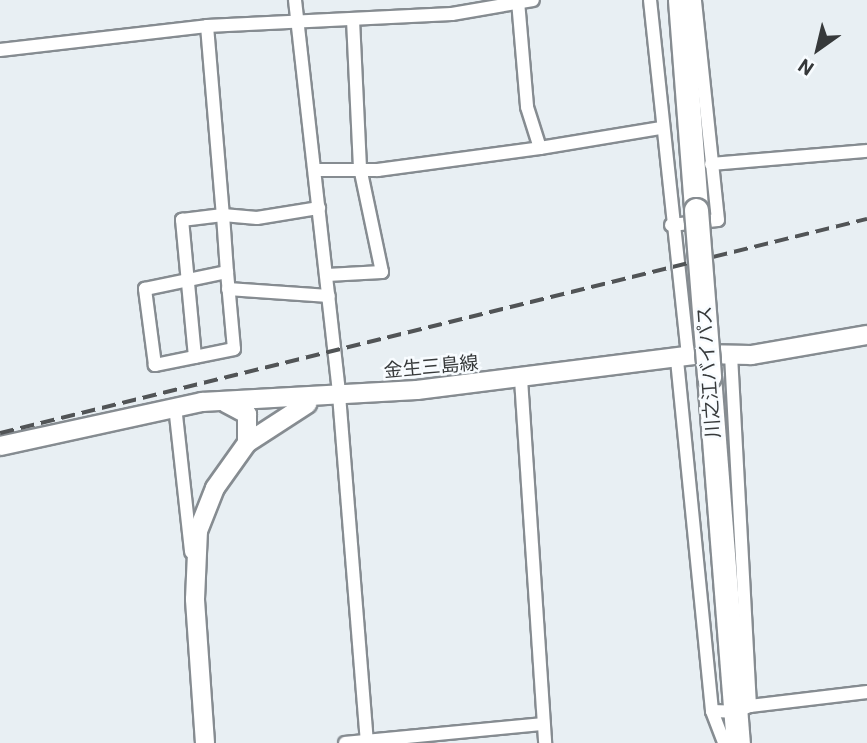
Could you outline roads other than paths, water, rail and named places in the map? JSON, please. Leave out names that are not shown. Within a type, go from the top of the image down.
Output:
[{"type":"highway","name":"川之江バイパス","points":[[680,0],[732,710],[738,743]]},
{"type":"main road","name":"金生三島線","points":[[0,446],[175,406],[221,402],[254,403],[521,379],[683,358],[731,356],[867,335]]},
{"type":"main road","points":[[205,743],[194,570],[198,531],[215,488],[247,443],[264,429],[335,396]]},
{"type":"main road","points":[[221,402],[247,414],[247,443]]},
{"type":"main road","points":[[254,403],[263,410],[264,429]]},
{"type":"street","points":[[295,0],[327,275],[335,396],[367,741]]},
{"type":"street","points":[[451,0],[452,14]]},
{"type":"street","points":[[0,50],[206,26],[452,14],[533,0]]},
{"type":"street","points":[[650,0],[683,358],[732,710]]},
{"type":"street","points":[[671,225],[718,219],[695,0]]},
{"type":"street","points":[[518,1],[527,107],[540,148]]},
{"type":"street","points":[[327,275],[382,272],[360,168],[353,20]]},
{"type":"street","points":[[206,26],[234,349],[155,365],[145,289],[227,272]]},
{"type":"street","points":[[315,170],[360,168],[540,148],[661,128]]},
{"type":"street","points":[[711,164],[867,151]]},
{"type":"street","points":[[195,357],[182,220],[223,215],[257,219],[320,208]]},
{"type":"street","points":[[228,289],[329,296]]},
{"type":"street","points":[[724,743],[732,710],[731,356]]},
{"type":"street","points":[[521,379],[545,743]]},
{"type":"street","points":[[175,406],[194,570]]},
{"type":"street","points":[[732,710],[867,692]]},
{"type":"street","points":[[345,743],[544,724]]},
{"type":"railway","points":[[0,433],[867,219]]}]
